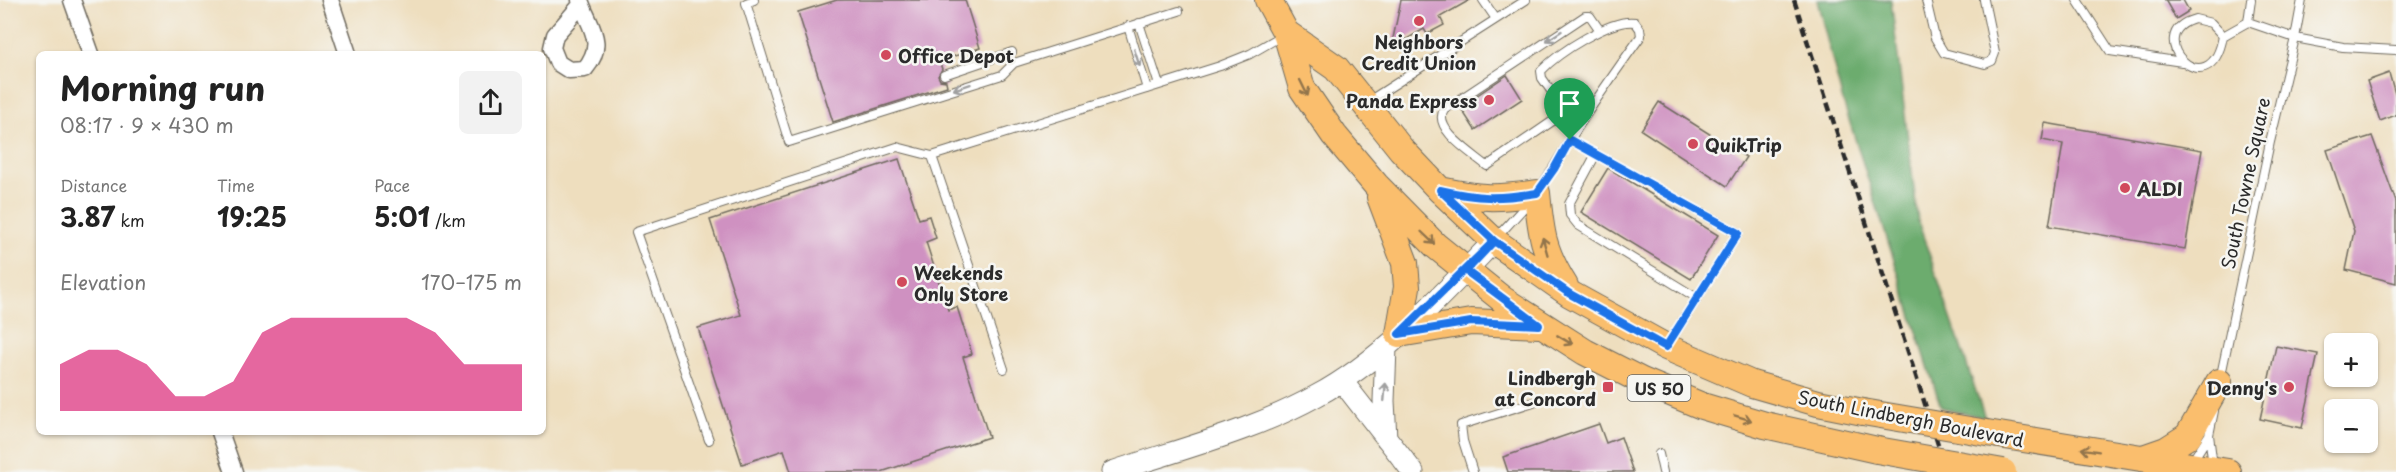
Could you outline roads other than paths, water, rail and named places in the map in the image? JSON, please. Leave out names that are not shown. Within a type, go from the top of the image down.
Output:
[{"type":"main road","name":"South Lindbergh Boulevard","points":[[1268,0],[1286,33],[1302,88],[1334,135],[1376,185],[1436,246],[1539,325],[1642,381],[1702,406],[1765,425],[1876,450],[2003,472]]},
{"type":"main road","name":"South Lindbergh Boulevard","points":[[1286,33],[1336,68],[1401,149],[1494,241],[1570,294],[1666,347],[1752,384],[1818,403],[2206,470]]},
{"type":"main road","points":[[1376,185],[1405,262],[1407,287],[1392,340],[1471,322],[1539,325]]},
{"type":"main road","points":[[1440,190],[1474,198],[1505,198],[1537,193],[1540,229],[1549,260],[1570,294]]},
{"type":"main road","points":[[2143,458],[2166,450],[2188,436],[2219,382]]},
{"type":"street","points":[[72,0],[90,51]]},
{"type":"street","points":[[330,0],[347,51]]},
{"type":"street","points":[[1112,472],[1260,422],[1342,381],[1392,340],[1466,271],[1494,241]]},
{"type":"street","points":[[1386,438],[1384,401],[1392,340]]},
{"type":"street","points":[[1342,381],[1413,472]]},
{"type":"street","points":[[221,435],[234,472]]},
{"type":"lane","points":[[754,0],[746,3],[789,142],[1002,75],[1014,63],[1179,10]]},
{"type":"lane","points":[[1483,0],[1496,19]]},
{"type":"lane","points":[[1364,104],[1526,0]]},
{"type":"lane","points":[[1926,0],[1935,39],[1944,53],[1985,64],[1992,61],[1995,53],[1984,0]]},
{"type":"lane","points":[[2077,0],[2110,51],[2182,62],[2197,68],[2212,63],[2221,50],[2223,36],[2217,28],[2203,19],[2188,21],[2176,32],[2174,40],[2177,56],[2182,62]]},
{"type":"lane","points":[[2248,22],[2251,0]]},
{"type":"lane","name":"South Towne Square","points":[[2206,470],[2209,435],[2219,382],[2302,0]]},
{"type":"lane","points":[[1566,112],[1486,166],[1444,129],[1440,116],[1444,110],[1585,16],[1590,16],[1599,29]]},
{"type":"lane","points":[[1494,241],[1537,193],[1579,126],[1641,36],[1640,29],[1635,22],[1625,20],[1599,29],[1541,71],[1542,78],[1579,126]]},
{"type":"lane","points":[[2223,36],[2248,22],[2295,38],[2343,47],[2396,50]]},
{"type":"lane","points":[[1139,23],[1159,85]]},
{"type":"lane","points":[[1128,27],[1147,88]]},
{"type":"lane","points":[[709,440],[636,232],[897,147],[932,156],[1250,54],[1286,33]]},
{"type":"lane","points":[[944,75],[1012,52]]},
{"type":"lane","points":[[1570,140],[1738,233],[1666,347]]},
{"type":"lane","points":[[1596,154],[1569,204],[1570,215],[1578,225],[1697,298]]},
{"type":"lane","points":[[932,156],[1004,369]]},
{"type":"lane","points":[[1473,472],[1463,441],[1461,425],[1543,399]]},
{"type":"lane","name":"South Towne Square","points":[[2206,470],[2209,435]]},
{"type":"lane","points":[[1659,454],[1663,472]]},
{"type":"railway","points":[[1794,0],[1947,472]]},
{"type":"place","name":"Neighbors Credit Union","points":[[1419,21]]},
{"type":"place","name":"Office Depot","points":[[886,55]]},
{"type":"place","name":"Panda Express","points":[[1489,100]]},
{"type":"place","name":"QuikTrip","points":[[1693,144]]},
{"type":"place","name":"ALDI","points":[[2125,188]]},
{"type":"place","name":"Weekends Only Store","points":[[902,282]]},
{"type":"place","name":"Lindbergh at Concord","points":[[1608,387]]},
{"type":"place","name":"Denny's","points":[[2289,387]]}]
